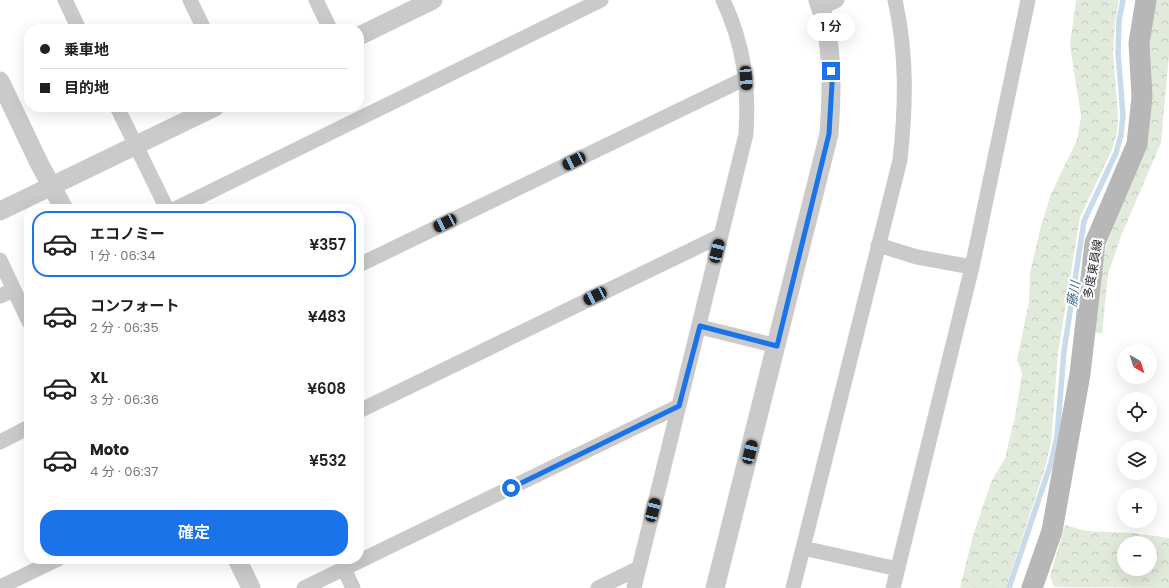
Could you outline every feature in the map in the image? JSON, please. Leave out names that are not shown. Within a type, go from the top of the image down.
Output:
[{"type":"main road","name":"多度東員線","points":[[1032,588],[1052,531],[1080,374],[1095,243],[1138,144],[1142,96],[1139,43],[1146,0]]},
{"type":"street","points":[[65,0],[77,24]]},
{"type":"street","points":[[190,0],[202,24]]},
{"type":"street","points":[[316,0],[328,24]]},
{"type":"street","points":[[364,34],[433,0]]},
{"type":"street","points":[[184,204],[601,0]]},
{"type":"street","points":[[634,588],[700,326],[720,236],[726,219],[746,134],[748,102],[746,78],[738,33],[723,0]]},
{"type":"street","points":[[793,588],[900,160],[904,115],[904,63],[894,0]]},
{"type":"street","points":[[893,588],[972,267],[1028,0]]},
{"type":"street","points":[[715,588],[829,134],[832,83],[828,47],[826,3]]},
{"type":"street","points":[[364,263],[746,78]]},
{"type":"street","points":[[0,81],[39,163],[62,204]]},
{"type":"street","points":[[120,112],[165,204]]},
{"type":"street","points":[[0,211],[205,112]]},
{"type":"street","points":[[364,409],[720,236]]},
{"type":"street","points":[[878,245],[917,257],[972,267]]},
{"type":"street","points":[[0,260],[24,311]]},
{"type":"street","points":[[0,296],[14,290]]},
{"type":"street","points":[[700,326],[777,346]]},
{"type":"street","points":[[364,559],[679,406]]},
{"type":"street","points":[[0,442],[24,430]]},
{"type":"street","points":[[803,548],[898,569]]},
{"type":"street","points":[[0,587],[48,564]]},
{"type":"street","points":[[239,564],[251,588]]},
{"type":"street","points":[[304,588],[354,564]]},
{"type":"street","points":[[598,588],[639,568]]},
{"type":"street","points":[[344,569],[353,588]]},
{"type":"green space","points":[[1076,0],[1119,0],[1115,21],[1113,54],[1118,115],[1117,133],[1111,152],[1080,217],[1058,353],[1051,442],[1046,465],[1006,588],[960,588],[972,539],[991,482],[1005,458],[1015,417],[1022,373],[1017,360],[1029,302],[1030,273],[1041,226],[1051,194],[1077,140],[1081,116],[1070,45]]},
{"type":"green space","points":[[1153,0],[1169,0],[1169,55],[1161,143],[1121,236],[1108,274],[1102,333],[1095,333],[1100,272],[1107,244],[1149,135],[1148,42]]},
{"type":"green space","points":[[1065,525],[1086,531],[1133,533],[1155,536],[1117,536],[1117,576],[1157,576],[1157,536],[1169,538],[1169,588],[1054,587],[1050,576]]},
{"type":"waterway","name":"藤川","points":[[1009,588],[1051,463],[1057,436],[1064,351],[1084,221],[1116,153],[1121,135],[1123,115],[1118,52],[1119,20],[1123,0]]},
{"type":"route","points":[[511,488],[679,406],[700,326],[777,346],[829,134],[832,83],[831,71]]}]
